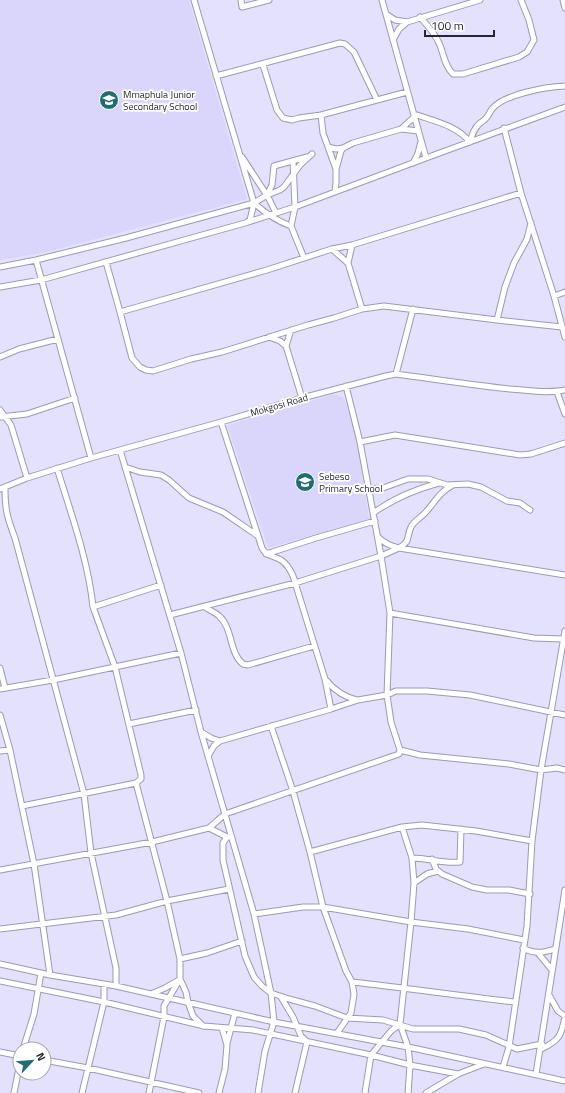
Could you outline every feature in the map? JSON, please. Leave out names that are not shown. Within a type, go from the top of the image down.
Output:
[{"type":"street","points":[[194,0],[254,203],[250,220],[245,223]]},
{"type":"street","points":[[241,0],[242,7],[269,0]]},
{"type":"street","points":[[382,0],[426,158]]},
{"type":"street","points":[[393,40],[399,29],[407,22],[480,0]]},
{"type":"street","points":[[420,17],[432,30],[436,37],[447,68],[452,74],[463,74],[519,57],[527,52],[534,40],[529,20],[520,0]]},
{"type":"street","points":[[563,0],[565,8]]},
{"type":"street","points":[[386,14],[395,20],[407,22]]},
{"type":"street","points":[[216,76],[263,65],[340,43],[345,44],[354,52],[377,100]]},
{"type":"street","points":[[263,65],[278,110],[283,118],[292,120],[321,115],[407,92]]},
{"type":"street","points":[[470,142],[474,130],[487,118],[492,109],[498,104],[511,97],[529,92],[549,87],[565,86]]},
{"type":"street","points":[[0,286],[41,280],[245,223],[295,207],[504,128],[565,107]]},
{"type":"street","points":[[321,115],[322,129],[336,170]]},
{"type":"street","points":[[414,115],[451,127],[463,133],[470,142]]},
{"type":"street","points":[[401,129],[414,115]]},
{"type":"street","points":[[504,128],[565,337]]},
{"type":"street","points":[[328,147],[336,149],[343,148],[372,137],[401,129],[413,129],[418,131]]},
{"type":"street","points":[[413,163],[418,153],[421,140]]},
{"type":"street","points":[[335,192],[336,170],[343,148]]},
{"type":"street","points":[[238,152],[267,195],[276,213]]},
{"type":"street","points":[[0,267],[36,260],[254,203],[284,187],[294,173],[310,156],[274,166],[273,179],[267,195]]},
{"type":"street","points":[[293,161],[295,207],[291,226],[304,258]]},
{"type":"street","points":[[120,312],[522,193]]},
{"type":"street","points":[[254,203],[268,215],[291,226]]},
{"type":"street","points":[[497,320],[505,286],[514,263],[527,239],[531,222]]},
{"type":"street","points":[[352,244],[348,263],[362,309]]},
{"type":"street","points":[[332,249],[348,263]]},
{"type":"street","points":[[36,260],[91,458]]},
{"type":"street","points":[[106,262],[132,358],[136,364],[146,370],[154,371],[166,368],[191,359],[222,352],[362,309],[384,306],[562,327]]},
{"type":"street","points":[[554,296],[565,292]]},
{"type":"street","points":[[396,374],[413,309]]},
{"type":"street","points":[[286,346],[291,330]]},
{"type":"street","points":[[269,337],[280,341],[286,346],[302,398]]},
{"type":"street","points":[[0,357],[19,349],[58,339]]},
{"type":"street","name":"Mokgosi Road","points":[[3,488],[27,478],[91,458],[302,398],[396,374],[482,386],[542,392],[557,392],[565,390]]},
{"type":"street","points":[[0,870],[152,842],[209,828],[225,814],[399,754],[400,750],[391,722],[387,695],[390,613],[360,442],[346,386]]},
{"type":"street","points":[[557,392],[565,414]]},
{"type":"street","points":[[2,416],[27,414],[75,398]]},
{"type":"street","points":[[0,410],[2,416],[11,424],[27,478]]},
{"type":"street","points":[[221,422],[262,548],[266,554],[283,561],[289,567],[294,576],[325,679],[331,708]]},
{"type":"street","points":[[360,442],[395,436],[520,455],[531,454],[565,443]]},
{"type":"street","points":[[120,450],[181,653],[201,732],[225,814],[229,837],[254,914],[271,993],[274,1022],[269,1033],[258,1093]]},
{"type":"street","points":[[125,467],[140,472],[161,475],[169,480],[189,498],[223,512],[258,536]]},
{"type":"street","points":[[22,806],[136,783],[141,779],[115,667],[93,607],[89,576],[83,550],[57,468]]},
{"type":"street","points":[[369,489],[383,488],[408,479],[428,479],[453,485],[468,484],[481,487],[507,501],[520,503],[530,510]]},
{"type":"street","points":[[373,513],[410,492],[440,483]]},
{"type":"street","points":[[170,615],[295,583],[381,556],[399,548],[406,542],[411,526],[424,514],[442,492],[453,485]]},
{"type":"street","points":[[3,488],[7,518],[15,538],[84,794],[91,853],[116,968],[116,986]]},
{"type":"street","points":[[266,554],[375,521]]},
{"type":"street","points":[[377,536],[385,543],[399,548],[565,575]]},
{"type":"street","points":[[93,607],[161,585]]},
{"type":"street","points":[[205,607],[219,616],[223,621],[238,657],[243,664],[248,664],[314,646]]},
{"type":"street","points":[[390,613],[534,638],[563,639]]},
{"type":"street","points":[[503,1067],[509,1047],[527,926],[532,841],[541,770],[565,631]]},
{"type":"street","points":[[0,668],[2,689],[53,680],[181,653]]},
{"type":"street","points":[[325,679],[331,686],[342,694],[349,698],[358,700]]},
{"type":"street","points":[[208,756],[214,746],[220,741],[358,700],[387,695],[400,690],[447,692],[470,695],[565,715]]},
{"type":"street","points":[[129,724],[196,710]]},
{"type":"street","points":[[0,715],[10,750],[34,864],[44,923],[50,975]]},
{"type":"street","points":[[271,726],[293,791],[310,852],[322,907],[343,965],[352,982],[354,994],[351,1014],[337,1033]]},
{"type":"street","points":[[201,732],[220,741]]},
{"type":"street","points":[[0,752],[10,750]]},
{"type":"street","points":[[400,750],[420,755],[509,764],[541,770],[557,768],[565,770]]},
{"type":"street","points":[[136,783],[168,901],[180,959],[180,979],[186,992],[193,1016],[204,1026]]},
{"type":"street","points":[[310,852],[402,828],[422,825],[461,829],[532,841]]},
{"type":"street","points":[[209,828],[229,837]]},
{"type":"street","points":[[402,828],[412,858],[414,883],[400,1024],[408,1047],[410,1066],[408,1093]]},
{"type":"street","points":[[412,858],[432,859],[452,863],[460,862],[461,829]]},
{"type":"street","points":[[229,837],[223,843],[223,860],[245,956],[254,977],[271,993],[315,1006],[347,1018],[383,1020],[413,1029],[459,1029],[486,1035],[501,1041],[509,1047],[517,1049],[541,1047],[553,1043],[561,1035],[565,1017],[558,1011],[549,995]]},
{"type":"street","points":[[432,859],[438,871],[449,878],[472,887],[487,890],[508,890],[530,894]]},
{"type":"street","points":[[414,883],[427,874],[438,871]]},
{"type":"street","points":[[0,929],[116,915],[168,901],[229,889]]},
{"type":"street","points":[[536,1074],[565,890]]},
{"type":"street","points":[[254,914],[303,907],[322,907],[411,922],[468,929],[524,940]]},
{"type":"street","points":[[180,959],[207,953],[242,941]]},
{"type":"street","points":[[523,948],[538,953],[555,949]]},
{"type":"street","points":[[538,953],[552,970]]},
{"type":"street","points":[[0,964],[50,975],[116,986],[274,1022],[408,1047],[565,1081]]},
{"type":"street","points":[[26,1041],[34,1014],[41,973]]},
{"type":"street","points":[[150,994],[165,988],[180,979]]},
{"type":"street","points":[[149,1093],[164,1017],[164,1006],[180,979]]},
{"type":"street","points":[[0,981],[104,1002],[204,1026],[253,1030],[269,1033],[371,1055],[410,1066],[458,1074]]},
{"type":"street","points":[[352,982],[515,1002]]},
{"type":"street","points":[[82,1093],[104,1002],[104,984]]},
{"type":"street","points":[[281,997],[301,1036],[307,1042]]},
{"type":"street","points":[[219,1093],[225,1069],[227,1045],[235,1013]]},
{"type":"street","points":[[365,1093],[371,1055],[383,1043],[391,1031],[400,1024]]},
{"type":"street","points":[[222,1028],[227,1045]]},
{"type":"street","points":[[295,1093],[307,1042]]},
{"type":"street","points":[[0,1052],[12,1054]]},
{"type":"street","points":[[52,1061],[199,1093]]},
{"type":"street","points":[[426,1093],[458,1074],[484,1064]]},
{"type":"street","points":[[14,1093],[16,1081]]},
{"type":"shaded area","name":"Mmaphula Junior Secondary School","points":[[0,0],[189,0],[247,199],[43,253],[0,260]]},
{"type":"shaded area","name":"Sebeso Primary School","points":[[334,394],[344,398],[358,444],[369,519],[268,548],[227,425]]},
{"type":"place","name":"Mmaphula Junior Secondary School","points":[[109,100]]},
{"type":"place","name":"Sebeso Primary School","points":[[305,482]]}]
